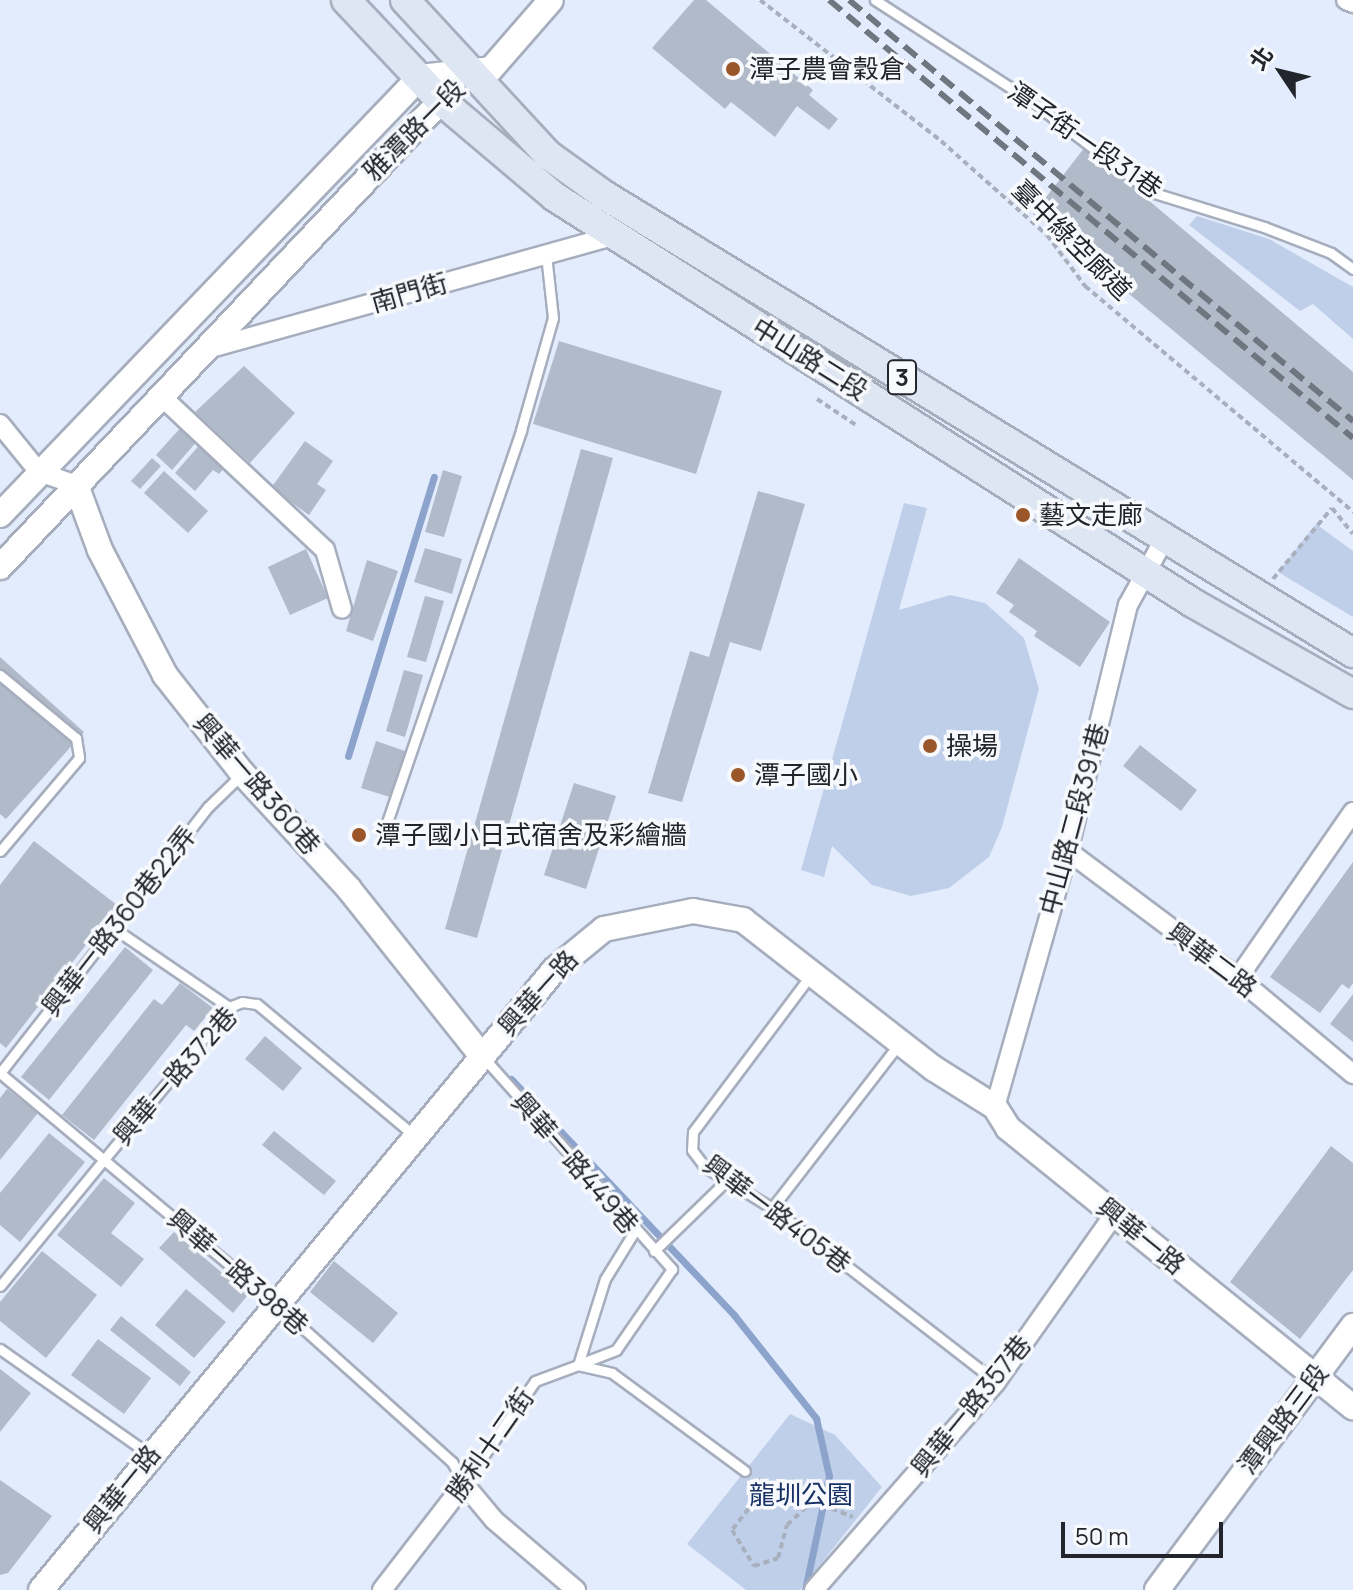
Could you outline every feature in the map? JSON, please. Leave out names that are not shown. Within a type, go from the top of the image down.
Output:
[{"type":"main road","name":"中山路二段","points":[[346,0],[439,99],[520,171],[1149,573],[1353,694]]},
{"type":"main road","name":"中山路二段","points":[[405,0],[547,154],[604,195],[1353,653]]},
{"type":"street","points":[[474,72],[491,69],[551,0]]},
{"type":"street","points":[[1346,0],[1353,3]]},
{"type":"street","name":"雅潭路一段","points":[[0,515],[420,77],[474,72]]},
{"type":"street","name":"雅潭路一段","points":[[0,567],[439,99],[474,72]]},
{"type":"street","name":"南門街","points":[[201,351],[616,235]]},
{"type":"street","points":[[160,395],[325,550],[342,609]]},
{"type":"street","points":[[0,424],[39,472],[76,485]]},
{"type":"street","name":"興華一路360巷","points":[[76,485],[100,550],[143,623],[165,675],[243,774],[349,889],[481,1055]]},
{"type":"street","name":"中山路二段391巷","points":[[995,1107],[1068,851],[1128,605],[1149,573],[1165,538]]},
{"type":"street","points":[[1238,978],[1353,812]]},
{"type":"street","name":"興華二路","points":[[1068,851],[1238,978],[1353,1074]]},
{"type":"street","name":"興華一路","points":[[41,1590],[554,970],[580,946],[622,923],[693,911],[743,920],[933,1068],[995,1107],[1008,1128],[1353,1407]]},
{"type":"street","name":"興華一路357巷","points":[[815,1589],[996,1382],[1114,1215]]},
{"type":"street","name":"潭興路三段","points":[[1157,1590],[1353,1326]]},
{"type":"street","points":[[464,1484],[494,1520],[576,1590]]},
{"type":"street","name":"勝利十二街","points":[[382,1590],[464,1484]]},
{"type":"lane","name":"潭子街一段31巷","points":[[875,0],[1031,101],[1151,192],[1264,227],[1331,253],[1353,269]]},
{"type":"lane","points":[[383,834],[521,430],[553,318],[546,255]]},
{"type":"lane","points":[[0,675],[76,738],[79,758],[0,851]]},
{"type":"lane","name":"興華一路360巷22弄","points":[[0,1073],[208,807],[243,774]]},
{"type":"lane","points":[[115,929],[229,1007]]},
{"type":"lane","name":"興華一路405巷","points":[[813,972],[693,1132],[692,1150],[727,1180],[772,1208],[996,1382]]},
{"type":"lane","name":"興華一路372巷","points":[[0,1286],[229,1007],[242,1002],[257,1004],[415,1136]]},
{"type":"lane","points":[[772,1208],[895,1049]]},
{"type":"lane","name":"興華一路449巷","points":[[481,1055],[634,1232],[657,1248],[672,1269]]},
{"type":"lane","name":"興華一路398巷","points":[[0,1073],[104,1156],[276,1304],[452,1462],[464,1484]]},
{"type":"lane","points":[[657,1248],[727,1180]]},
{"type":"lane","points":[[634,1232],[605,1279],[578,1365],[612,1373],[745,1471]]},
{"type":"lane","name":"勝利十二街","points":[[464,1484],[535,1381],[616,1350],[672,1269]]},
{"type":"lane","points":[[0,1349],[150,1455]]},
{"type":"path","name":"臺中綠空廊道","points":[[760,0],[941,141],[1047,235],[1085,286],[1353,512]]},
{"type":"path","points":[[817,399],[856,425]]},
{"type":"path","points":[[1272,581],[1332,508],[1353,534]]},
{"type":"path","points":[[745,1471],[767,1485],[832,1509]]},
{"type":"path","points":[[767,1485],[732,1530],[754,1566],[778,1558],[787,1525],[812,1502]]},
{"type":"green space","points":[[1197,216],[1269,239],[1353,287],[1353,339],[1313,304],[1300,311],[1189,225]]},
{"type":"green space","points":[[904,503],[927,508],[899,610],[950,595],[985,603],[1024,638],[1039,689],[1002,827],[989,857],[949,888],[911,896],[872,885],[832,846],[824,877],[801,870]]},
{"type":"green space","points":[[1316,524],[1353,551],[1353,617],[1278,572]]},
{"type":"green space","name":"龍圳公園","points":[[790,1414],[835,1435],[882,1487],[800,1590],[746,1590],[687,1544]]},
{"type":"building","name":"潭子農會穀倉","points":[[694,0],[706,0],[813,90],[809,95],[838,119],[829,130],[797,106],[775,137],[731,102],[725,109],[652,48]]},
{"type":"building","points":[[1085,147],[1353,372],[1353,480],[1033,214]]},
{"type":"building","points":[[559,341],[722,391],[696,474],[533,424]]},
{"type":"building","points":[[244,366],[295,413],[250,463],[195,412]]},
{"type":"building","points":[[183,425],[199,439],[172,470],[156,455]]},
{"type":"building","points":[[305,441],[333,461],[317,484],[326,490],[309,515],[271,488]]},
{"type":"building","points":[[202,442],[227,465],[219,474],[213,470],[195,491],[175,473]]},
{"type":"building","points":[[581,449],[613,458],[477,938],[445,929]]},
{"type":"building","points":[[152,458],[161,466],[140,489],[131,481]]},
{"type":"building","points":[[443,470],[462,476],[444,537],[425,532]]},
{"type":"building","points":[[164,471],[208,511],[188,533],[144,493]]},
{"type":"building","points":[[758,491],[805,504],[761,651],[730,642],[682,802],[648,793],[690,651],[709,657]]},
{"type":"building","points":[[425,548],[462,559],[452,594],[414,582]]},
{"type":"building","points":[[306,549],[328,598],[290,615],[268,567]]},
{"type":"building","points":[[1019,558],[1110,622],[1080,667],[1034,636],[1037,631],[1009,612],[1014,605],[996,593]]},
{"type":"building","points":[[367,560],[398,571],[373,641],[346,631]]},
{"type":"building","points":[[425,596],[444,601],[426,662],[407,657]]},
{"type":"building","points":[[0,657],[84,732],[6,819],[0,814]]},
{"type":"building","points":[[404,670],[423,675],[405,737],[386,731]]},
{"type":"building","points":[[376,741],[408,752],[393,798],[361,788]]},
{"type":"building","points":[[1140,745],[1197,790],[1181,811],[1123,766]]},
{"type":"building","points":[[574,783],[616,796],[586,889],[544,875]]},
{"type":"building","points":[[34,841],[117,905],[6,1048],[0,1043],[0,885]]},
{"type":"building","points":[[1353,862],[1353,983],[1349,989],[1342,984],[1320,1013],[1270,977]]},
{"type":"building","points":[[125,947],[153,970],[49,1100],[21,1077]]},
{"type":"building","points":[[180,983],[213,1008],[194,1031],[186,1025],[94,1140],[62,1115],[154,999],[162,1005]]},
{"type":"building","points":[[1353,994],[1353,1042],[1330,1024]]},
{"type":"building","points":[[265,1036],[302,1068],[283,1091],[245,1059]]},
{"type":"building","points":[[7,1089],[38,1113],[0,1160],[0,1098]]},
{"type":"building","points":[[274,1131],[336,1181],[324,1195],[262,1145]]},
{"type":"building","points":[[49,1133],[85,1162],[20,1242],[0,1225],[0,1193]]},
{"type":"building","points":[[1331,1146],[1353,1163],[1353,1270],[1300,1339],[1230,1282]]},
{"type":"building","points":[[104,1178],[135,1203],[111,1233],[144,1259],[121,1287],[57,1235]]},
{"type":"building","points":[[174,1232],[248,1295],[233,1313],[159,1248]]},
{"type":"building","points":[[42,1251],[97,1295],[46,1358],[0,1321],[0,1302]]},
{"type":"building","points":[[334,1261],[398,1313],[373,1343],[310,1292]]},
{"type":"building","points":[[186,1289],[226,1322],[194,1358],[155,1325]]},
{"type":"building","points":[[121,1316],[191,1372],[180,1386],[110,1330]]},
{"type":"building","points":[[98,1339],[151,1378],[124,1414],[71,1375]]},
{"type":"building","points":[[0,1369],[31,1393],[0,1432]]},
{"type":"building","points":[[0,1480],[52,1516],[8,1573],[0,1575]]},
{"type":"waterway","points":[[348,756],[434,477]]},
{"type":"waterway","points":[[511,1079],[734,1315],[816,1418],[829,1476],[805,1590]]},
{"type":"railway","points":[[829,0],[1353,438]]},
{"type":"railway","points":[[849,0],[1353,421]]},
{"type":"place","name":"潭子農會穀倉","points":[[733,69]]},
{"type":"place","name":"藝文走廊","points":[[1023,515]]},
{"type":"place","name":"操場","points":[[930,746]]},
{"type":"place","name":"潭子國小","points":[[738,775]]},
{"type":"place","name":"潭子國小日式宿舍及彩繪牆","points":[[359,835]]}]
